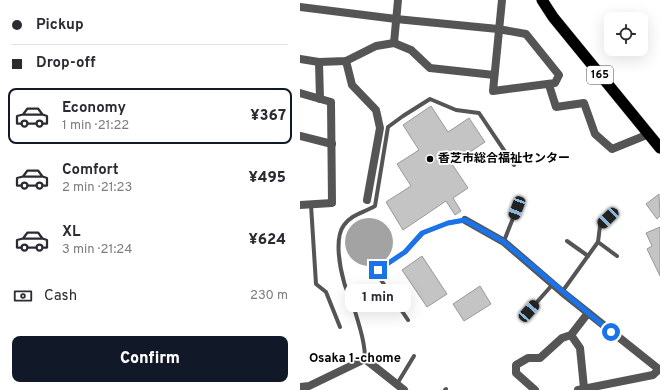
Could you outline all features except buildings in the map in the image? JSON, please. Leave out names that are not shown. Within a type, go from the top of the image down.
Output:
[{"type":"highway","name":"165","points":[[542,0],[553,17],[660,148]]},
{"type":"street","points":[[394,43],[398,0]]},
{"type":"street","points":[[300,7],[396,19],[498,29],[526,34],[559,76],[555,83],[493,91],[498,29],[502,0]]},
{"type":"street","points":[[300,59],[319,62],[346,61],[376,46],[394,43],[411,50],[430,68],[494,75]]},
{"type":"street","points":[[346,61],[352,85],[376,110],[380,128],[367,200]]},
{"type":"street","points":[[319,62],[320,99]]},
{"type":"street","points":[[549,84],[556,107],[584,103],[595,134],[612,149],[649,134]]},
{"type":"street","points":[[300,93],[331,102],[332,144],[332,203],[300,205]]},
{"type":"street","points":[[300,136],[332,144]]},
{"type":"street","points":[[465,220],[504,242],[562,292],[659,370],[653,375],[581,389],[580,348],[571,335]]},
{"type":"street","points":[[535,390],[516,373],[516,365],[528,358],[540,358],[562,338],[571,335],[588,313]]},
{"type":"street","points":[[300,387],[309,386],[364,359],[404,390]]},
{"type":"lane","points":[[364,359],[365,347],[354,306],[344,282],[338,245],[339,234],[343,226],[352,216],[375,206],[388,127],[430,99],[456,110],[479,112],[514,165]]},
{"type":"lane","points":[[311,204],[316,284],[326,292],[340,327]]},
{"type":"lane","points":[[504,242],[517,208]]},
{"type":"lane","points":[[562,292],[598,242],[600,226],[616,211]]},
{"type":"lane","points":[[408,320],[377,274],[378,270],[405,252],[422,233],[448,223],[465,220]]},
{"type":"lane","points":[[567,241],[588,256]]},
{"type":"lane","points":[[598,242],[617,256]]},
{"type":"lane","points":[[529,311],[553,284]]},
{"type":"lane","points":[[397,384],[414,356]]},
{"type":"shaded area","points":[[369,218],[378,220],[386,225],[391,233],[393,242],[391,251],[386,259],[378,264],[369,266],[360,264],[352,259],[347,251],[345,242],[347,233],[352,225],[360,220]]},
{"type":"place","name":"香芝市総合福祉センター","points":[[430,159]]},
{"type":"district","name":"Osaka 1-chome","points":[[355,359]]},
{"type":"route","points":[[378,270],[405,252],[422,233],[448,223],[465,220],[504,242],[611,332]]}]
